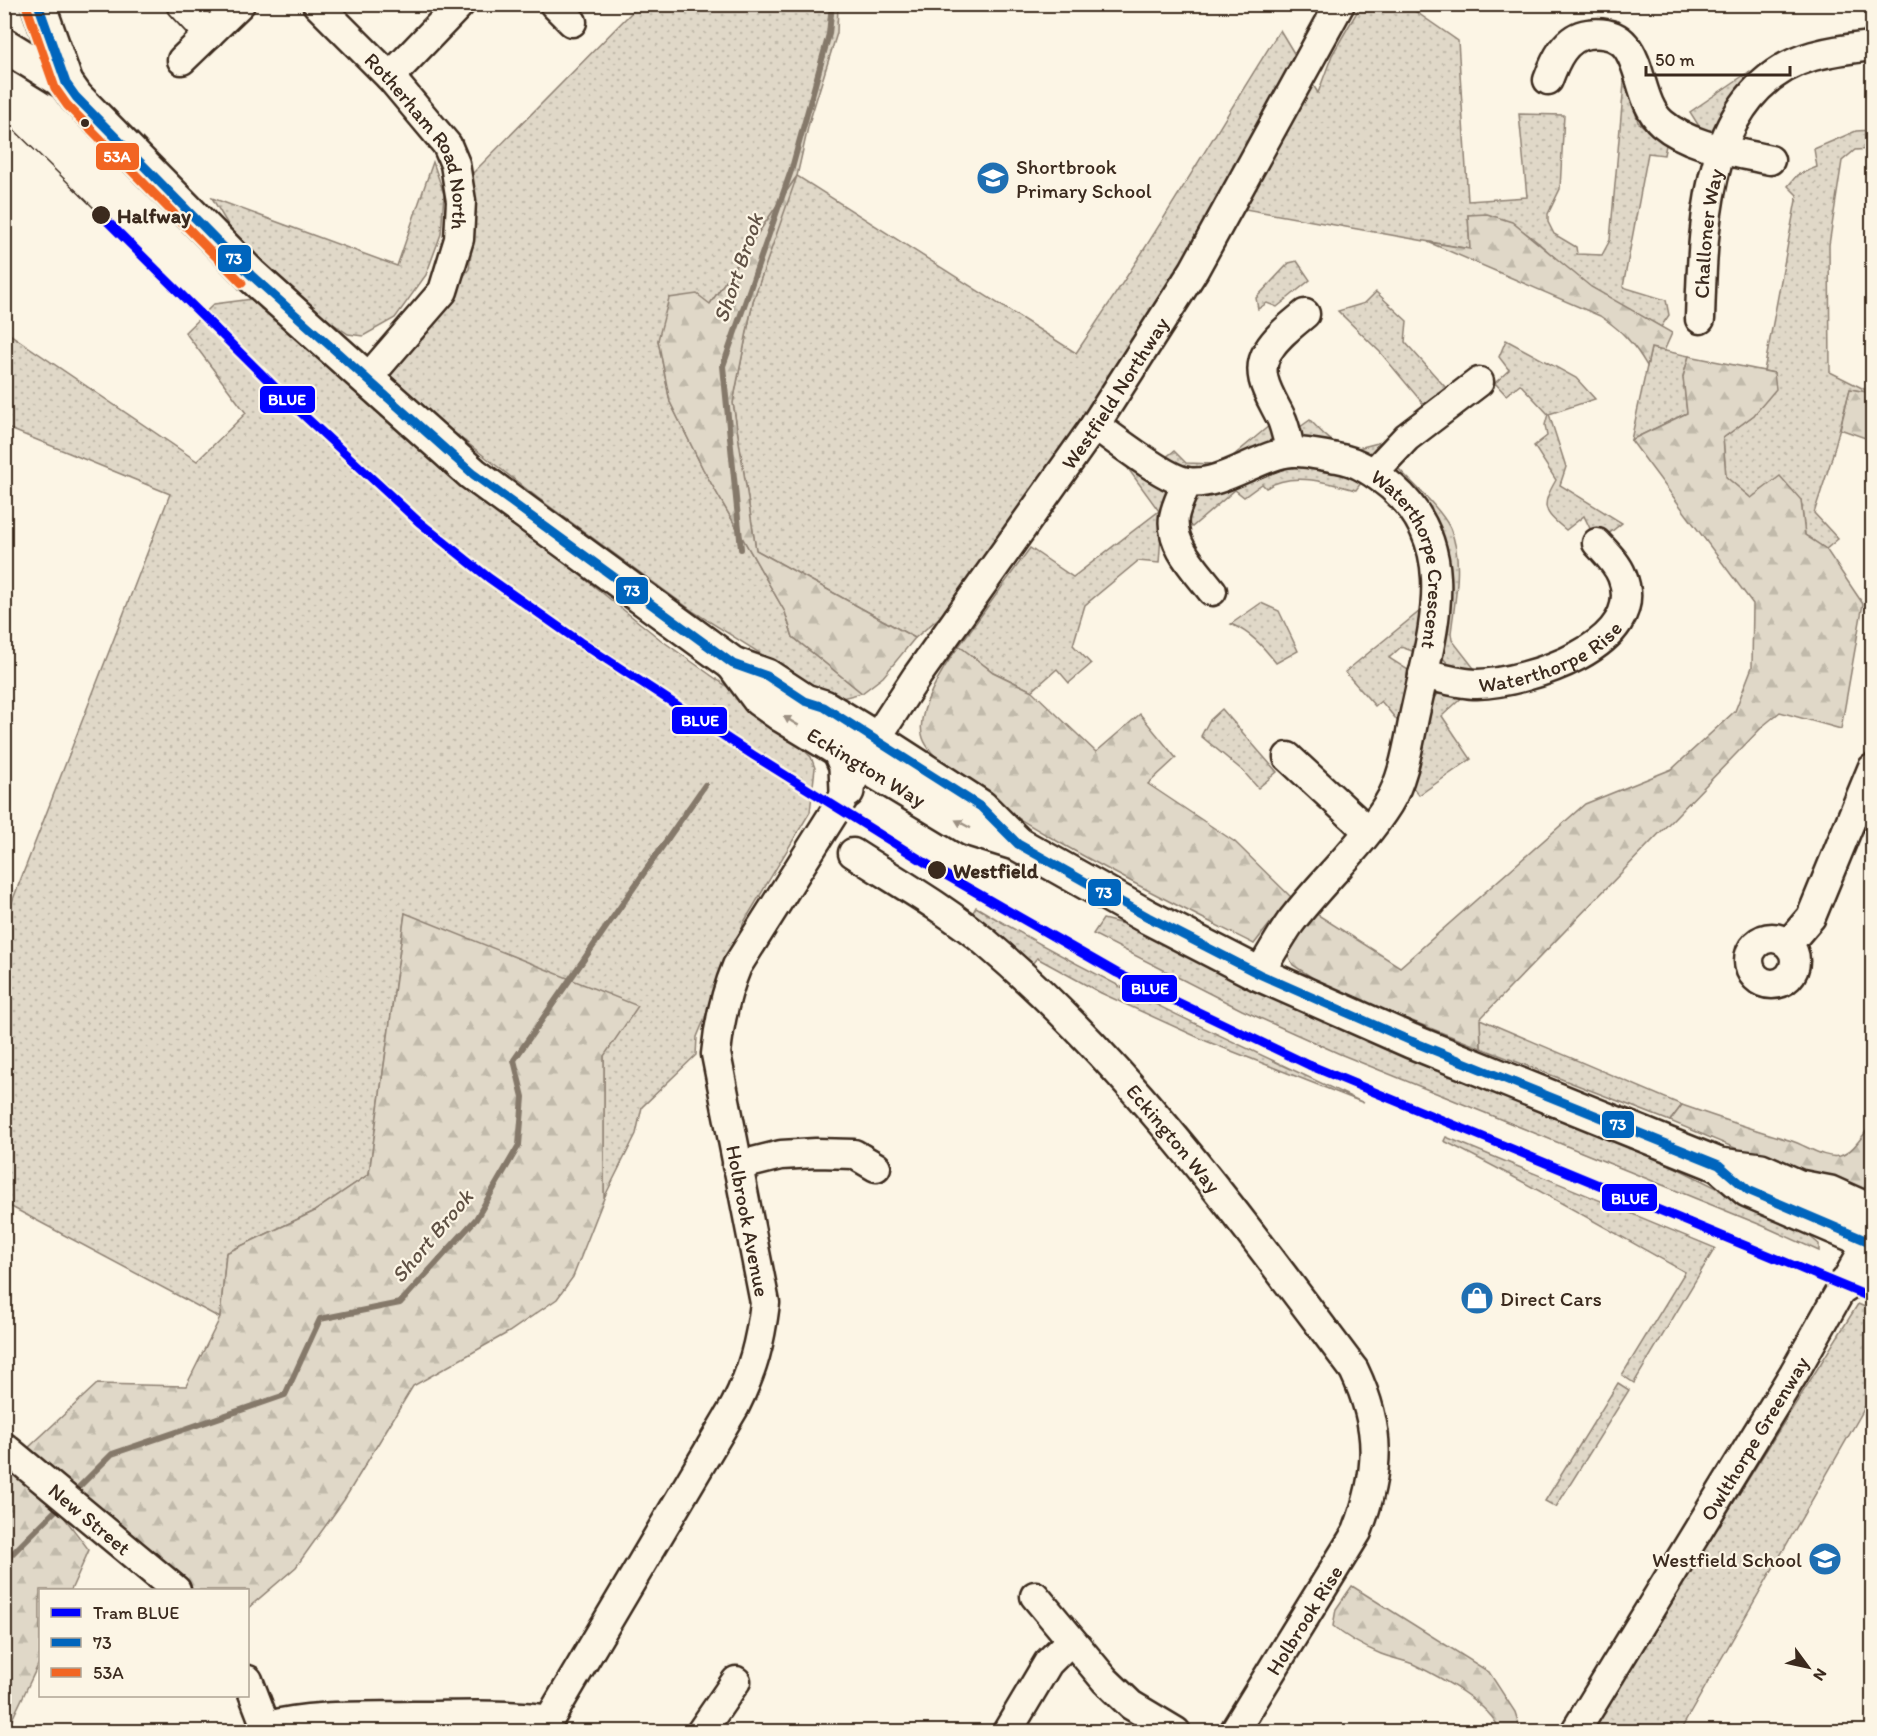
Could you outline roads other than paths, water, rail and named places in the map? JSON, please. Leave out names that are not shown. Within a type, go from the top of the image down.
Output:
[{"type":"main road","points":[[4,40],[23,24],[33,4]]},
{"type":"main road","name":"Eckington Way","points":[[38,4],[66,83]]},
{"type":"main road","name":"Eckington Way","points":[[4,45],[66,83],[111,135],[236,260],[473,474],[733,664],[767,676],[805,701],[824,707],[853,771],[981,807],[1018,844]]},
{"type":"main road","name":"Eckington Way","points":[[733,664],[759,699],[853,771],[911,795],[970,829],[1018,844],[1148,917],[1259,974],[1411,1041],[1719,1165],[1761,1170],[1798,1187],[1830,1193],[1864,1248]]},
{"type":"main road","points":[[853,771],[876,796],[911,795]]},
{"type":"main road","name":"Eckington Way","points":[[1719,1165],[1748,1190],[1864,1248]]},
{"type":"street","points":[[181,4],[209,34]]},
{"type":"street","points":[[182,60],[240,4]]},
{"type":"street","name":"Rotherham Road North","points":[[317,4],[390,77],[447,145],[455,164],[461,201],[459,239],[443,291],[367,379]]},
{"type":"street","points":[[390,77],[460,4]]},
{"type":"street","name":"Westfield Northway","points":[[853,771],[917,676],[1095,424],[1194,270],[1340,4]]},
{"type":"street","points":[[1548,80],[1557,57],[1566,45],[1584,34],[1603,33],[1618,39],[1632,55],[1646,97],[1660,121],[1692,139],[1720,148]]},
{"type":"street","name":"Challoner Way","points":[[1700,319],[1702,244],[1720,148],[1738,113],[1757,89],[1785,69],[1813,56],[1872,46]]},
{"type":"street","name":"Challoner Way","points":[[1720,148],[1770,160]]},
{"type":"street","points":[[1291,452],[1283,422],[1269,396],[1262,373],[1264,360],[1277,339],[1305,314]]},
{"type":"street","points":[[1374,472],[1407,436],[1479,382]]},
{"type":"street","points":[[1095,424],[1152,465],[1187,482],[1174,517],[1176,539],[1183,553],[1212,591]]},
{"type":"street","name":"Waterthorpe Crescent","points":[[1187,482],[1222,477],[1291,452],[1340,458],[1374,472],[1398,492],[1418,518],[1431,545],[1438,577],[1436,609],[1397,786],[1389,803],[1368,831],[1290,924],[1259,974]]},
{"type":"street","name":"Waterthorpe Rise","points":[[1423,674],[1467,683],[1491,682],[1570,660],[1602,641],[1622,614],[1625,591],[1622,576],[1597,543]]},
{"type":"street","points":[[1288,757],[1368,831]]},
{"type":"street","points":[[1788,944],[1811,917],[1872,769]]},
{"type":"street","name":"Holbrook Avenue","points":[[546,1726],[735,1406],[753,1370],[761,1338],[765,1303],[716,1054],[719,1023],[727,991],[737,966],[853,771]]},
{"type":"street","name":"Eckington Way","points":[[853,853],[983,940],[1058,1009],[1136,1093],[1234,1211],[1354,1371],[1366,1396],[1375,1425],[1373,1474],[1367,1504]]},
{"type":"street","points":[[737,1166],[781,1155],[816,1153],[854,1154],[876,1167]]},
{"type":"street","name":"Owlthorpe Greenway","points":[[1575,1731],[1794,1373],[1864,1248]]},
{"type":"street","name":"New Street","points":[[4,1448],[175,1589]]},
{"type":"street","name":"Holbrook Rise","points":[[1234,1731],[1341,1560],[1357,1532],[1367,1504]]},
{"type":"street","points":[[1035,1596],[1070,1641],[1131,1705],[1176,1731]]},
{"type":"street","points":[[1007,1731],[1048,1663],[1070,1641]]},
{"type":"street","points":[[701,1731],[736,1681]]},
{"type":"street","points":[[249,1682],[268,1729],[292,1720],[515,1715],[546,1726]]},
{"type":"waterway","name":"Short Brook","points":[[741,549],[723,366],[792,168],[829,34],[832,4]]},
{"type":"waterway","name":"Short Brook","points":[[71,1495],[112,1454],[285,1395],[320,1319],[400,1303],[476,1219],[519,1145],[523,1097],[514,1060],[705,785]]},
{"type":"waterway","name":"Short Brook","points":[[4,1574],[10,1556],[62,1504]]},
{"type":"tram line","points":[[4,120],[101,215]]},
{"type":"tram line","name":"BLUE","points":[[101,215],[298,410],[419,522],[489,578],[580,642],[753,755],[937,870],[1117,973],[1309,1065],[1872,1298]]},
{"type":"place","name":"Shortbrook Primary School","points":[[993,178]]},
{"type":"place","name":"Halfway","points":[[101,215]]},
{"type":"place","name":"Westfield","points":[[937,870]]},
{"type":"place","name":"Direct Cars","points":[[1477,1298]]},
{"type":"place","name":"Westfield School","points":[[1825,1559]]}]
